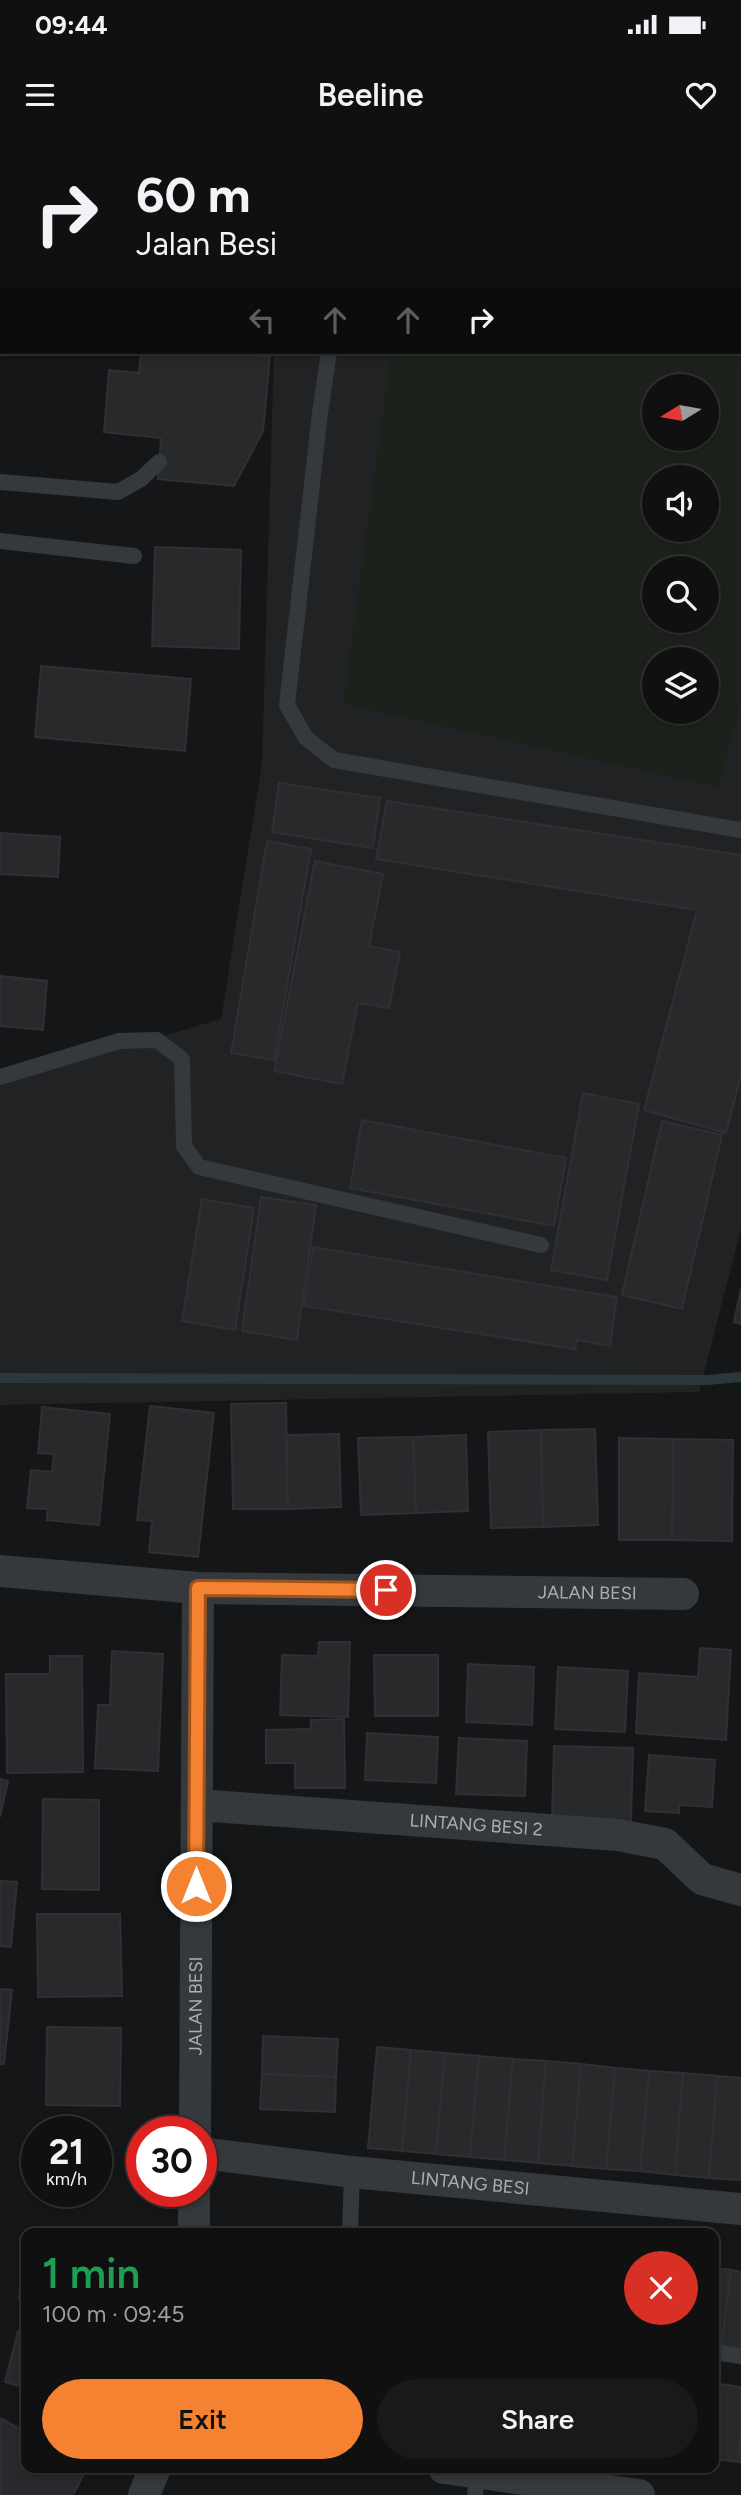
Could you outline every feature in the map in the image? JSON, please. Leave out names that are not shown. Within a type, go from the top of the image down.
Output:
[{"type":"street","name":"JALAN BESI","points":[[0,1571],[198,1588],[682,1594]]},
{"type":"street","name":"JALAN BESI","points":[[195,2116],[198,1588]]},
{"type":"street","name":"LINTANG BESI 2","points":[[197,1805],[618,1835],[665,1844],[702,1879],[741,1890]]},
{"type":"street","name":"LINTANG BESI","points":[[217,2155],[352,2172],[741,2209]]},
{"type":"street","points":[[194,2207],[194,2228]]},
{"type":"street","points":[[144,2495],[153,2473]]},
{"type":"street","points":[[454,2473],[476,2484],[639,2495]]},
{"type":"lane","points":[[329,354],[318,426],[287,705],[306,738],[334,760],[741,830]]},
{"type":"lane","points":[[0,482],[118,492],[141,479],[159,461]]},
{"type":"lane","points":[[0,541],[134,556]]},
{"type":"lane","points":[[0,1077],[119,1041],[157,1040],[183,1059],[184,1146],[199,1167],[541,1245]]},
{"type":"lane","points":[[350,2228],[352,2172]]},
{"type":"lane","points":[[719,2353],[741,2356]]},
{"type":"shaded area","points":[[274,354],[741,354],[741,1229],[699,1392],[0,1405],[0,1083],[221,1019],[262,763]]},
{"type":"shaded area","points":[[391,354],[741,354],[741,703],[718,787],[343,704]]},
{"type":"building","points":[[141,354],[236,354],[270,357],[263,431],[234,486],[158,479],[161,438],[104,432],[109,370],[139,373]]},
{"type":"building","points":[[155,547],[241,550],[239,649],[152,646]]},
{"type":"building","points":[[41,666],[191,679],[185,751],[35,737]]},
{"type":"building","points":[[279,783],[380,798],[373,848],[272,832]]},
{"type":"building","points":[[387,801],[741,855],[741,1075],[726,1133],[644,1110],[697,910],[376,859]]},
{"type":"building","points":[[0,833],[60,837],[58,877],[0,874]]},
{"type":"building","points":[[267,841],[311,849],[274,1060],[231,1053]]},
{"type":"building","points":[[315,861],[383,874],[369,946],[400,952],[389,1008],[358,1003],[342,1084],[274,1071]]},
{"type":"building","points":[[0,976],[47,981],[43,1030],[0,1026]]},
{"type":"building","points":[[583,1093],[639,1104],[607,1280],[551,1270]]},
{"type":"building","points":[[362,1120],[566,1158],[554,1226],[350,1188]]},
{"type":"building","points":[[662,1121],[722,1135],[682,1309],[622,1295]]},
{"type":"building","points":[[261,1197],[316,1205],[297,1340],[242,1331]]},
{"type":"building","points":[[202,1199],[254,1208],[235,1330],[182,1321]]},
{"type":"building","points":[[313,1247],[617,1297],[610,1346],[577,1340],[575,1349],[304,1306]]},
{"type":"building","points":[[741,1289],[741,1324],[734,1322]]},
{"type":"building","points":[[286,1403],[288,1509],[233,1509],[231,1404]]},
{"type":"building","points":[[150,1406],[214,1413],[198,1557],[149,1552],[152,1521],[137,1520]]},
{"type":"building","points":[[42,1407],[110,1414],[99,1525],[47,1520],[48,1509],[27,1508],[31,1470],[52,1472],[54,1454],[38,1453]]},
{"type":"building","points":[[595,1429],[598,1525],[543,1527],[541,1430]]},
{"type":"building","points":[[541,1430],[543,1527],[491,1528],[488,1432]]},
{"type":"building","points":[[339,1434],[341,1507],[288,1509],[286,1435]]},
{"type":"building","points":[[466,1435],[468,1511],[416,1513],[413,1437]]},
{"type":"building","points":[[413,1437],[416,1513],[361,1515],[358,1438]]},
{"type":"building","points":[[619,1438],[673,1439],[672,1540],[619,1540]]},
{"type":"building","points":[[673,1439],[733,1440],[732,1541],[672,1540]]},
{"type":"building","points":[[319,1642],[350,1642],[348,1717],[280,1715],[282,1655],[318,1656]]},
{"type":"building","points":[[700,1648],[731,1650],[726,1740],[636,1733],[639,1673],[698,1677]]},
{"type":"building","points":[[112,1651],[163,1654],[158,1771],[95,1768],[98,1705],[110,1705]]},
{"type":"building","points":[[374,1655],[438,1655],[438,1716],[375,1716]]},
{"type":"building","points":[[50,1656],[82,1656],[83,1772],[7,1773],[6,1674],[50,1674]]},
{"type":"building","points":[[468,1664],[534,1667],[532,1725],[466,1722]]},
{"type":"building","points":[[558,1667],[628,1671],[625,1732],[555,1729]]},
{"type":"building","points":[[344,1719],[345,1788],[295,1788],[295,1763],[266,1763],[266,1730],[311,1729],[311,1720]]},
{"type":"building","points":[[367,1733],[438,1737],[436,1783],[365,1780]]},
{"type":"building","points":[[459,1738],[527,1741],[525,1796],[456,1794]]},
{"type":"building","points":[[554,1746],[633,1748],[631,1823],[552,1821]]},
{"type":"building","points":[[649,1755],[715,1760],[712,1807],[679,1805],[679,1813],[645,1811]]},
{"type":"building","points":[[0,1779],[8,1781],[0,1817]]},
{"type":"building","points":[[43,1799],[99,1800],[99,1890],[42,1889]]},
{"type":"building","points":[[0,1881],[17,1882],[11,1947],[0,1946]]},
{"type":"building","points":[[37,1914],[120,1914],[122,1996],[38,1997]]},
{"type":"building","points":[[0,1989],[12,1990],[4,2064],[0,2064]]},
{"type":"building","points":[[47,2027],[121,2028],[120,2106],[46,2105]]},
{"type":"building","points":[[263,2036],[338,2039],[336,2077],[262,2074]]},
{"type":"building","points":[[377,2047],[411,2050],[402,2151],[368,2148]]},
{"type":"building","points":[[411,2050],[445,2053],[436,2154],[402,2151]]},
{"type":"building","points":[[445,2053],[479,2056],[470,2157],[436,2154]]},
{"type":"building","points":[[479,2056],[513,2059],[504,2160],[470,2157]]},
{"type":"building","points":[[513,2059],[546,2061],[538,2163],[504,2160]]},
{"type":"building","points":[[546,2061],[581,2064],[572,2166],[538,2163]]},
{"type":"building","points":[[581,2064],[615,2068],[606,2169],[572,2166]]},
{"type":"building","points":[[615,2068],[649,2071],[640,2171],[606,2169]]},
{"type":"building","points":[[649,2071],[683,2073],[675,2175],[640,2171]]},
{"type":"building","points":[[683,2073],[717,2076],[709,2178],[675,2175]]},
{"type":"building","points":[[262,2074],[336,2077],[335,2112],[260,2109]]},
{"type":"building","points":[[717,2076],[741,2078],[741,2180],[709,2178]]},
{"type":"building","points":[[719,2269],[731,2270],[719,2349]]},
{"type":"building","points":[[731,2270],[741,2272],[741,2351],[721,2349]]},
{"type":"building","points":[[18,2331],[21,2332],[21,2387],[5,2382]]},
{"type":"building","points":[[719,2384],[741,2387],[738,2462],[719,2460]]},
{"type":"building","points":[[0,2418],[21,2429],[21,2473],[84,2473],[73,2495],[1,2495]]},
{"type":"building","points":[[741,2432],[741,2462],[738,2462]]},
{"type":"waterway","points":[[0,1378],[707,1380],[741,1377]]},
{"type":"route","points":[[196,1886],[198,1588],[386,1590]]}]
